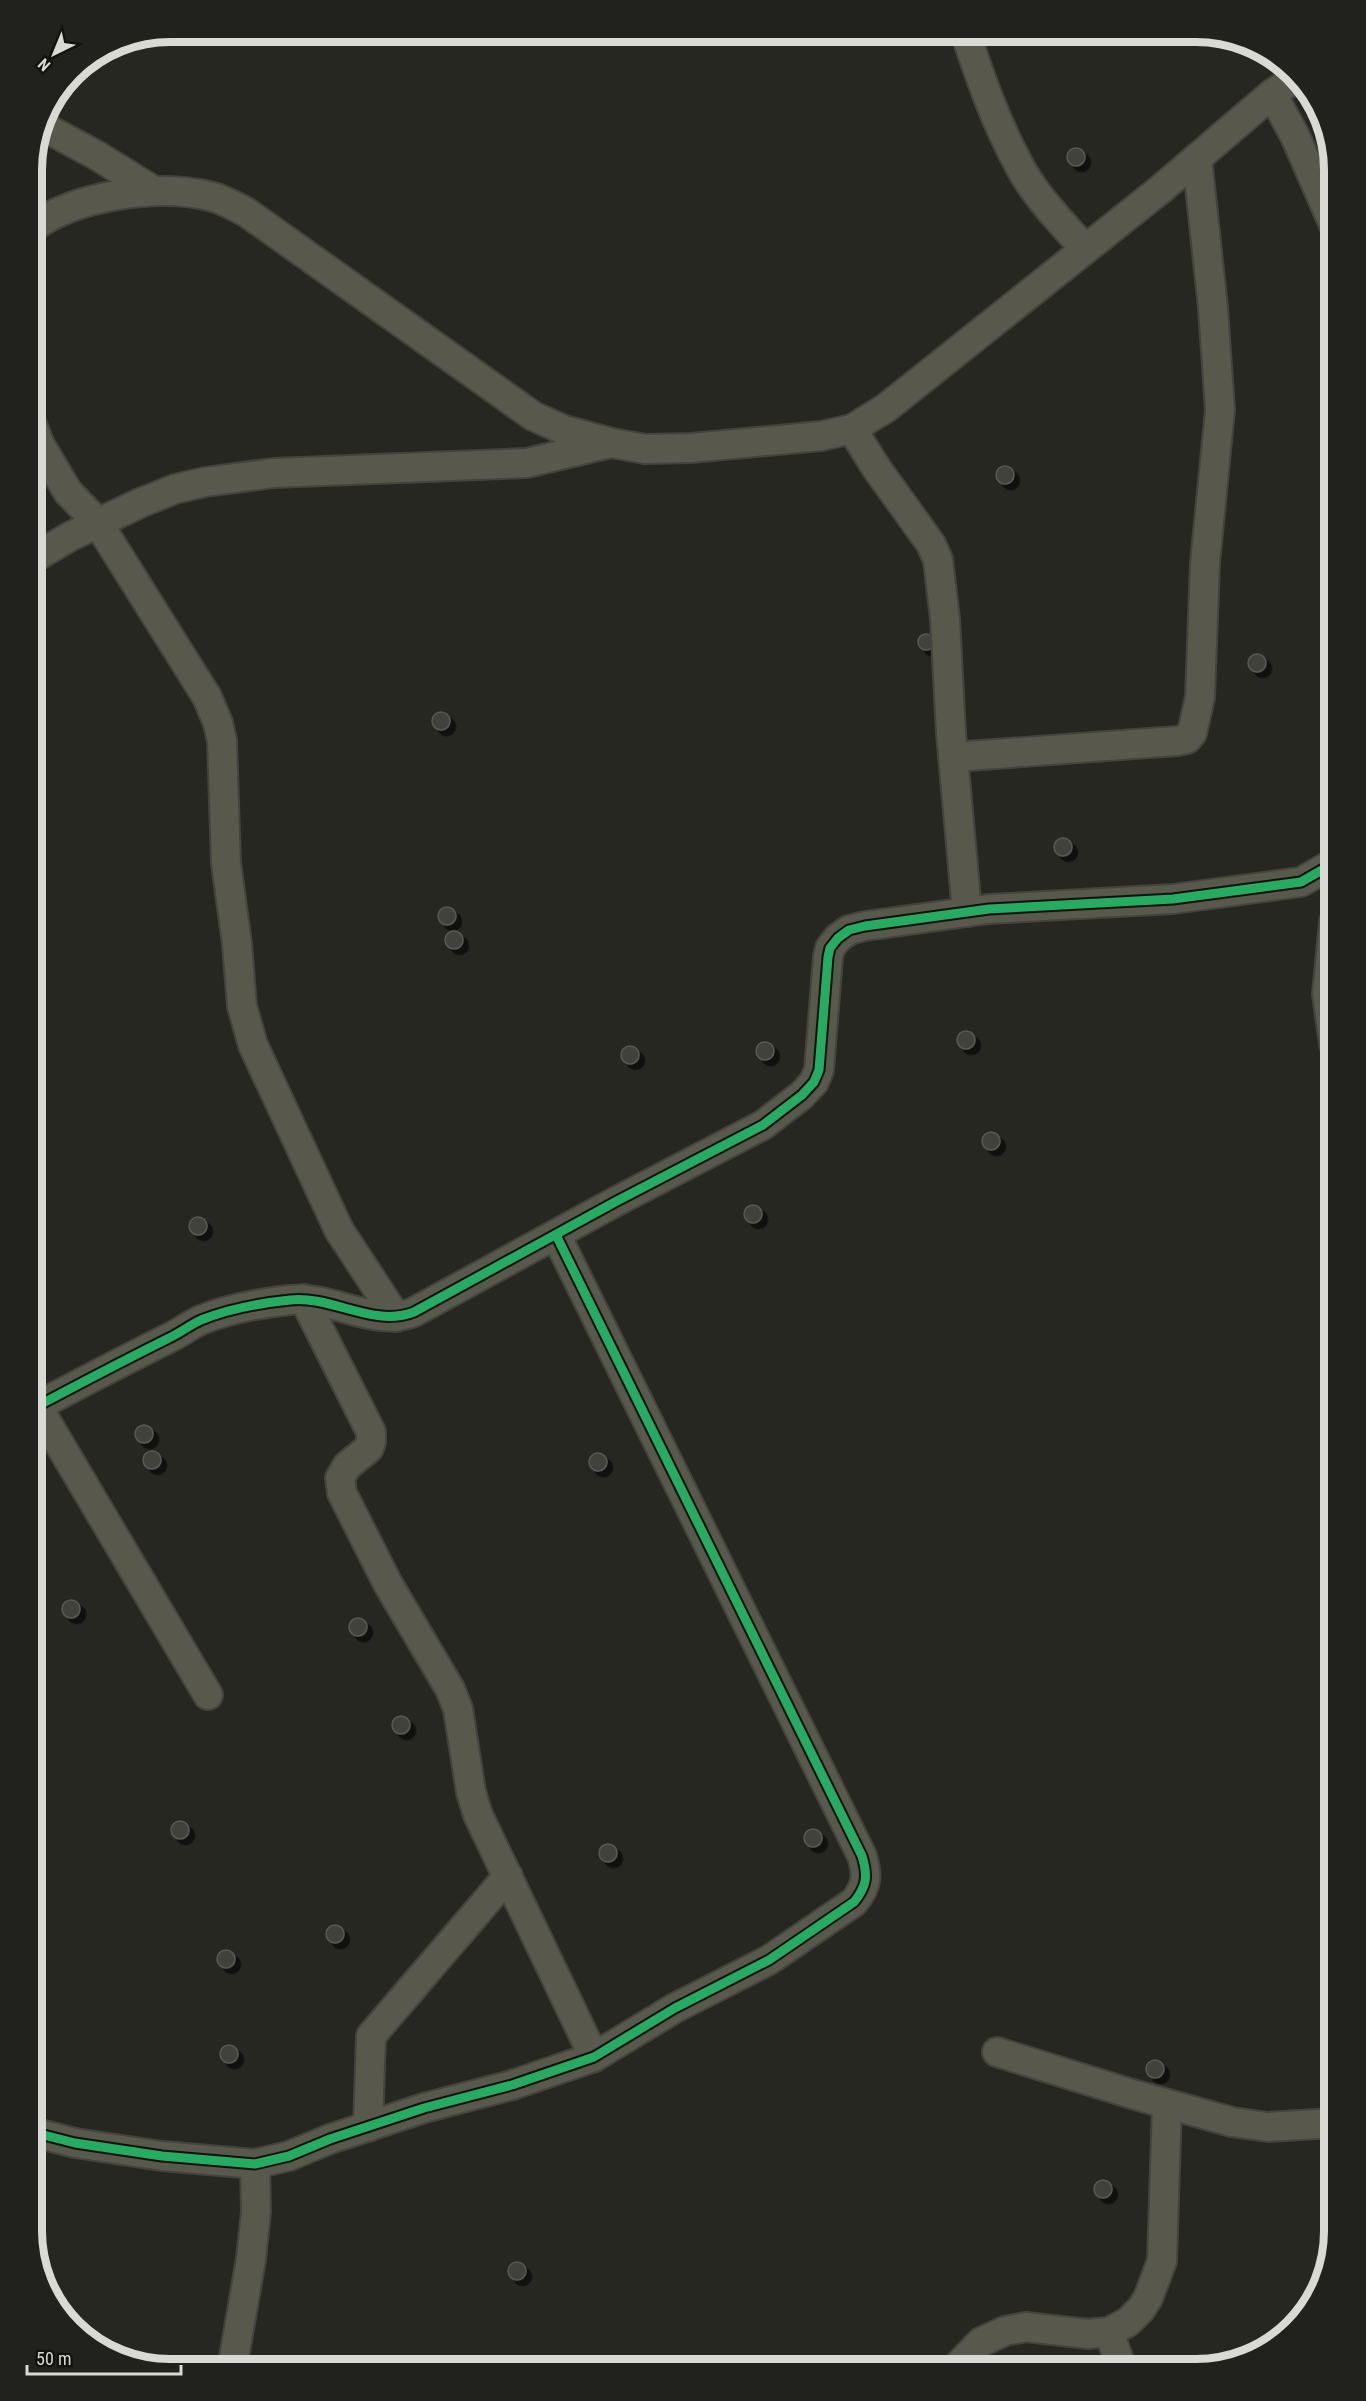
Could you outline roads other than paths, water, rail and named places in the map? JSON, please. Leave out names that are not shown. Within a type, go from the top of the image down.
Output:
[{"type":"street","points":[[968,42],[980,76],[1019,167],[1085,249]]},
{"type":"street","points":[[42,220],[80,204],[109,197],[154,191],[214,197],[246,212],[533,416],[564,430],[645,449],[692,448],[820,436],[852,429],[886,408],[1283,87],[1295,136],[1324,201]]},
{"type":"street","points":[[49,130],[96,155],[154,191]]},
{"type":"street","points":[[953,757],[1177,741],[1187,739],[1192,733],[1197,720],[1200,697],[1205,563],[1220,410],[1213,309],[1197,158]]},
{"type":"street","points":[[852,429],[877,469],[931,544],[938,560],[945,620],[953,757],[967,912]]},
{"type":"street","points":[[42,554],[98,523],[158,496],[205,483],[273,473],[526,463],[612,443]]},
{"type":"street","points":[[42,448],[68,492],[98,523],[207,697],[218,723],[222,741],[226,863],[237,944],[242,1005],[253,1045],[339,1230],[396,1317]]},
{"type":"street","points":[[42,1403],[172,1337],[200,1320],[258,1305],[304,1299],[320,1300],[362,1312],[396,1317],[414,1312],[763,1125],[802,1095],[814,1082],[819,1070],[830,948],[849,930],[967,912],[1173,899],[1301,882],[1324,869]]},
{"type":"street","points":[[42,2135],[75,2143],[162,2156],[255,2164],[289,2156],[424,2108],[512,2085],[594,2056],[675,2008],[769,1960],[854,1902],[862,1892],[867,1872],[862,1856],[556,1235]]},
{"type":"street","points":[[304,1299],[371,1432],[369,1448],[347,1466],[340,1478],[344,1502],[388,1584],[450,1689],[458,1709],[471,1792],[478,1815],[594,2056]]},
{"type":"street","points":[[42,1420],[208,1695]]},
{"type":"street","points":[[368,2127],[370,2036],[508,1876]]},
{"type":"street","points":[[997,2052],[1232,2122],[1268,2127],[1324,2124]]},
{"type":"street","points":[[965,2359],[981,2342],[995,2334],[1026,2327],[1088,2334],[1109,2332],[1120,2328],[1141,2309],[1148,2298],[1162,2261],[1167,2104]]},
{"type":"street","points":[[234,2359],[251,2259],[256,2212],[255,2164]]},
{"type":"street","points":[[1109,2332],[1118,2359]]}]
